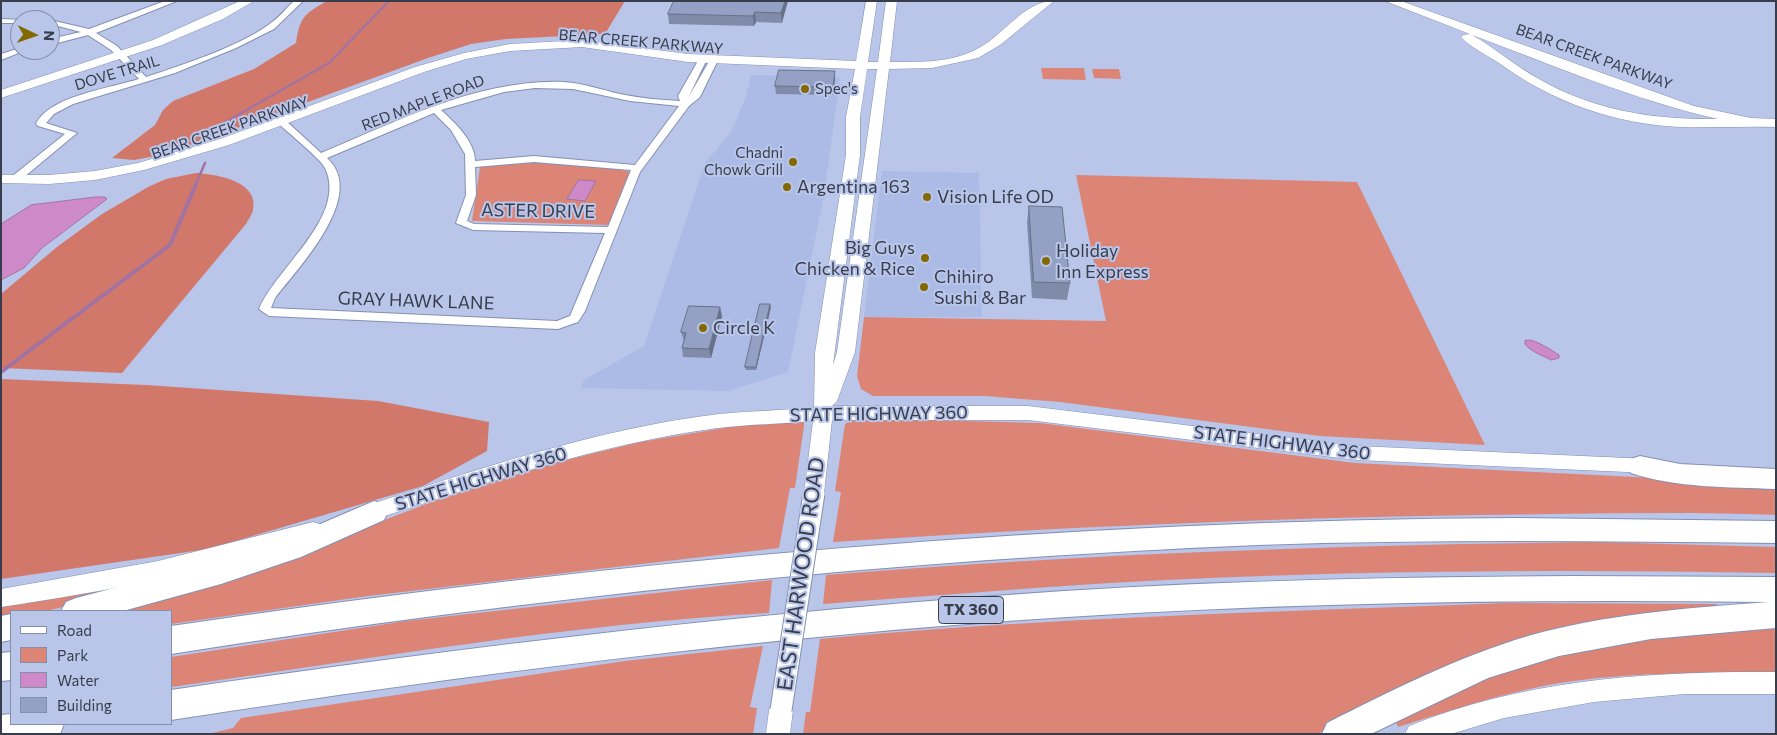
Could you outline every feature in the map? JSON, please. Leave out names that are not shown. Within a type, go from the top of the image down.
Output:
[{"type":"highway","points":[[1640,466],[1680,474],[1776,480]]},
{"type":"highway","points":[[80,610],[221,572],[291,549],[374,512]]},
{"type":"highway","points":[[172,640],[441,602],[664,576],[1057,544],[1259,534],[1448,530],[1776,532]]},
{"type":"highway","name":"TX 360","points":[[172,705],[531,653],[839,621],[971,610],[1181,598],[1391,590],[1603,588],[1776,590]]},
{"type":"highway","points":[[1338,734],[1424,690],[1476,668],[1529,650],[1591,636],[1660,626],[1776,615]]},
{"type":"highway","points":[[1,731],[41,725]]},
{"type":"main road","points":[[1,88],[123,53],[176,31],[236,1]]},
{"type":"main road","points":[[1,94],[183,34],[249,1]]},
{"type":"main road","name":"EAST HARWOOD ROAD","points":[[778,734],[780,710],[814,493],[824,414],[824,353],[853,155],[853,117],[872,1]]},
{"type":"main road","name":"EAST HARWOOD ROAD","points":[[824,414],[846,352],[892,1]]},
{"type":"main road","name":"BEAR CREEK PARKWAY","points":[[882,69],[935,64],[963,59],[986,48],[1029,14],[1037,12],[1049,1]]},
{"type":"main road","name":"BEAR CREEK PARKWAY","points":[[1390,1],[1653,97],[1691,109],[1746,121]]},
{"type":"main road","name":"BEAR CREEK PARKWAY","points":[[1,189],[67,188],[138,176],[198,160],[287,126],[412,72],[461,56],[500,48],[562,43],[600,45],[707,63],[861,68],[911,72],[959,67],[996,54],[1037,16],[1037,12]]},
{"type":"main road","name":"BEAR CREEK PARKWAY","points":[[1432,16],[1485,47],[1543,86],[1596,108],[1650,120],[1678,123],[1746,121],[1776,123]]},
{"type":"main road","points":[[824,65],[840,62],[855,55],[867,32]]},
{"type":"main road","points":[[1502,60],[1507,55],[1514,53],[1534,54]]},
{"type":"main road","name":"BEAR CREEK PARKWAY","points":[[707,63],[824,65],[861,68]]},
{"type":"main road","points":[[879,94],[894,78],[911,72]]},
{"type":"main road","name":"BEAR CREEK PARKWAY","points":[[8,180],[85,178],[135,170],[287,126]]},
{"type":"main road","points":[[844,216],[863,216]]},
{"type":"main road","name":"STATE HIGHWAY 360","points":[[1,598],[103,581],[284,539],[532,461],[644,434],[719,421],[824,414],[943,411],[1028,413],[1347,452],[1776,471]]},
{"type":"main road","points":[[1417,734],[1451,721],[1527,701],[1605,688],[1686,682],[1776,683]]},
{"type":"street","points":[[60,40],[90,32],[172,1]]},
{"type":"street","name":"DOVE TRAIL","points":[[8,180],[72,133],[40,124],[45,115],[70,102],[144,80],[196,61],[260,33],[273,26],[300,1]]},
{"type":"street","points":[[60,23],[90,32],[123,53],[144,80]]},
{"type":"street","points":[[611,230],[638,168],[686,104],[696,97],[707,63]]},
{"type":"street","name":"RED MAPLE ROAD","points":[[320,157],[486,92],[543,85],[567,85],[649,102],[686,104]]},
{"type":"street","points":[[436,110],[455,128],[464,141],[470,154],[472,165],[492,160],[531,157],[638,168]]},
{"type":"street","points":[[287,126],[320,157]]},
{"type":"street","name":"GRAY HAWK LANE","points":[[320,157],[330,166],[335,189],[330,212],[320,230],[270,297],[264,309],[278,313],[550,324],[567,323],[574,319],[579,311],[611,230]]},
{"type":"street","name":"ASTER DRIVE","points":[[472,165],[471,195],[461,223],[465,225],[473,227],[611,230]]},
{"type":"shaded area","points":[[327,1],[625,1],[605,34],[506,39],[471,44],[166,154],[134,160],[112,158],[155,125],[163,110],[173,101],[254,69],[296,43],[299,27],[304,17]]},
{"type":"shaded area","points":[[751,75],[840,77],[824,196],[788,372],[728,391],[581,388],[584,380],[644,346],[705,163],[731,132],[746,97]]},
{"type":"shaded area","points":[[882,171],[979,173],[982,317],[864,317]]},
{"type":"shaded area","points":[[196,173],[214,175],[243,186],[250,192],[253,200],[252,212],[246,224],[122,373],[1,368],[1,294],[57,247],[102,214],[148,187],[166,179]]},
{"type":"shaded area","points":[[1,379],[146,385],[378,401],[489,422],[487,451],[423,486],[208,549],[1,579]]},
{"type":"green space","points":[[1041,68],[1084,68],[1086,80],[1043,79]]},
{"type":"green space","points":[[1092,69],[1119,69],[1121,79],[1094,78]]},
{"type":"green space","points":[[551,161],[628,171],[631,175],[610,225],[472,221],[480,167],[485,164]]},
{"type":"green space","points":[[1076,175],[1357,182],[1485,445],[1320,436],[1060,402],[984,396],[873,396],[861,389],[857,376],[864,317],[1106,321]]},
{"type":"green space","points":[[800,419],[804,422],[795,488],[790,488],[779,548],[368,596],[172,624],[172,610],[104,610],[140,602],[311,548],[434,501],[558,462],[640,442],[730,427]]},
{"type":"green space","points":[[892,419],[1040,423],[1355,463],[1776,484],[1776,515],[1626,513],[1235,521],[994,532],[833,542],[841,492],[835,491],[845,424],[852,420]]},
{"type":"green space","points":[[1594,542],[1776,547],[1776,573],[1526,571],[1276,575],[1110,583],[823,604],[826,575],[1113,556],[1401,545]]},
{"type":"green space","points":[[145,580],[143,588],[50,610],[10,610],[10,620],[1,622],[1,605]]},
{"type":"green space","points":[[772,580],[769,613],[619,625],[544,634],[172,687],[172,657],[406,621]]},
{"type":"green space","points":[[1505,603],[1716,604],[1721,612],[1569,631],[1363,709],[1318,734],[803,734],[806,712],[810,712],[820,639],[1077,620]]},
{"type":"green space","points":[[1776,624],[1776,674],[1654,674],[1582,680],[1512,693],[1398,727],[1396,722],[1432,695],[1602,641]]},
{"type":"green space","points":[[763,646],[750,707],[757,708],[753,734],[208,734],[233,728],[241,718],[625,661]]},
{"type":"water","points":[[579,180],[596,181],[585,201],[567,199]]},
{"type":"water","points":[[105,197],[107,199],[42,248],[24,268],[1,280],[1,224],[31,205]]},
{"type":"water","points":[[1529,340],[1549,348],[1559,355],[1559,358],[1551,360],[1533,351],[1525,344],[1525,341]]},
{"type":"building","points":[[674,1],[785,1],[781,13],[755,12],[753,16],[668,14]]},
{"type":"building","points":[[779,70],[835,71],[833,87],[775,86]]},
{"type":"building","name":"Holiday Inn Express","points":[[1029,206],[1062,207],[1070,283],[1034,282]]},
{"type":"building","points":[[760,304],[770,304],[756,367],[745,367]]},
{"type":"building","name":"Circle K","points":[[689,306],[720,307],[709,349],[682,348],[686,333],[681,332]]},
{"type":"waterway","points":[[215,140],[222,124],[329,63],[389,1]]},
{"type":"waterway","points":[[195,186],[205,163]]},
{"type":"waterway","points":[[1,372],[170,245],[196,184]]},
{"type":"place","name":"Spec's","points":[[805,89]]},
{"type":"place","name":"Chadni Chowk Grill","points":[[793,162]]},
{"type":"place","name":"Argentina 163","points":[[787,187]]},
{"type":"place","name":"Vision Life OD","points":[[927,197]]},
{"type":"place","name":"Big Guys Chicken & Rice","points":[[925,258]]},
{"type":"place","name":"Holiday Inn Express","points":[[1046,261]]},
{"type":"place","name":"Chihiro Sushi & Bar","points":[[924,287]]},
{"type":"place","name":"Circle K","points":[[703,328]]}]
